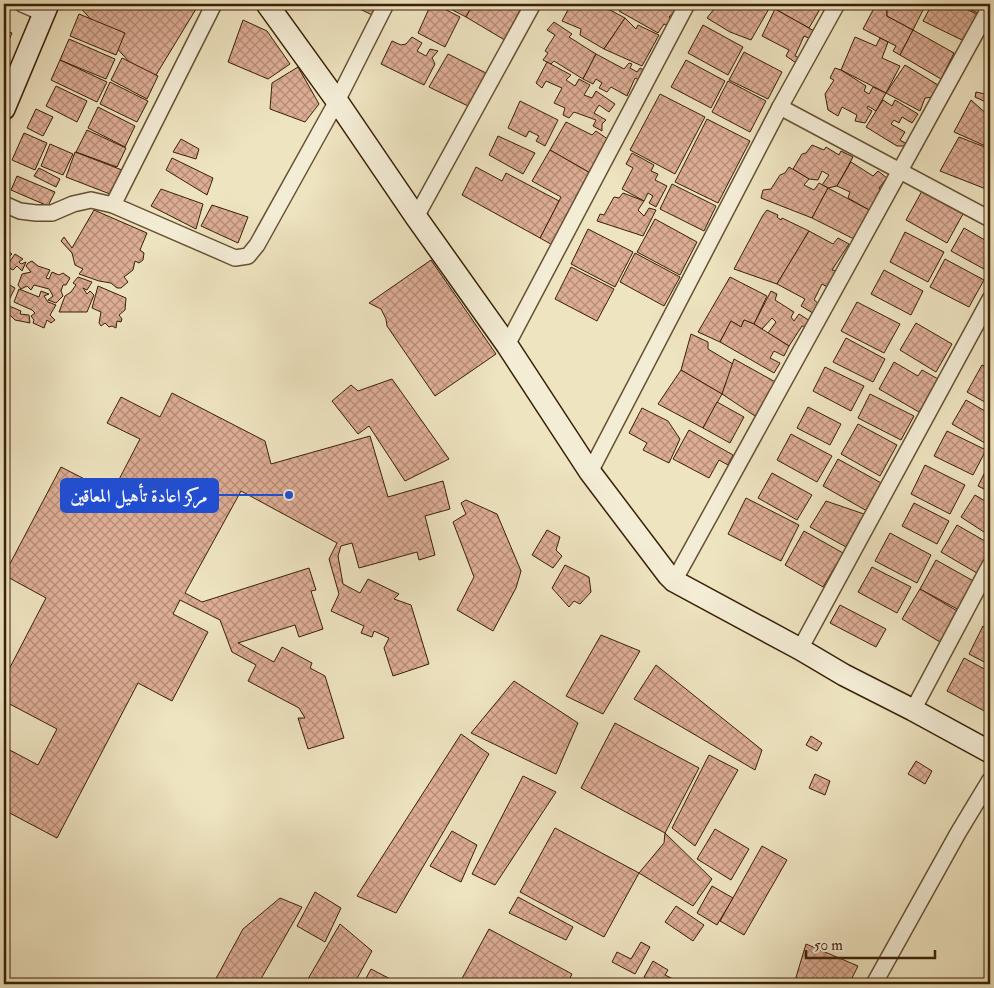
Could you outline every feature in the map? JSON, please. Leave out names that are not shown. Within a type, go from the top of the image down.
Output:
[{"type":"street","points":[[4,110],[45,8],[22,4]]},
{"type":"street","points":[[113,205],[214,4]]},
{"type":"street","points":[[267,4],[507,345],[590,472],[660,567],[674,581],[800,649],[844,676],[913,710],[990,752]]},
{"type":"street","points":[[4,204],[20,211],[36,214],[52,213],[73,204],[91,200],[113,205],[235,258],[248,256],[257,244],[337,101],[386,4]]},
{"type":"street","points":[[416,217],[533,4]]},
{"type":"street","points":[[507,345],[687,4]]},
{"type":"street","points":[[590,472],[780,107],[837,4]]},
{"type":"street","points":[[674,581],[990,7]]},
{"type":"street","points":[[780,107],[990,219]]},
{"type":"street","points":[[800,649],[990,299]]},
{"type":"street","points":[[913,710],[990,565]]},
{"type":"street","points":[[874,984],[944,856],[990,780]]},
{"type":"building","points":[[77,4],[199,4],[150,85]]},
{"type":"building","points":[[350,4],[384,4],[378,18]]},
{"type":"building","points":[[431,4],[435,4],[460,17],[445,47],[418,33]]},
{"type":"building","points":[[441,4],[473,4],[466,17]]},
{"type":"building","points":[[473,4],[517,4],[524,7],[508,42],[466,17]]},
{"type":"building","points":[[571,4],[599,4],[625,18],[604,49],[580,35],[581,29],[562,21]]},
{"type":"building","points":[[624,4],[681,4],[669,17],[674,20],[670,27],[664,24],[658,33],[619,11]]},
{"type":"building","points":[[718,4],[764,4],[770,7],[751,40],[730,32],[707,18]]},
{"type":"building","points":[[777,4],[823,4],[809,28],[775,9]]},
{"type":"building","points":[[868,4],[878,4],[887,9],[887,16],[913,30],[900,55],[893,51],[896,46],[863,29],[873,10]]},
{"type":"building","points":[[882,4],[926,4],[913,30],[887,16],[887,9]]},
{"type":"building","points":[[932,4],[956,4],[979,15],[964,41],[923,21]]},
{"type":"building","points":[[959,4],[987,4],[982,15]]},
{"type":"building","points":[[775,9],[816,32],[813,40],[804,36],[795,56],[803,60],[799,65],[786,56],[789,50],[762,36]]},
{"type":"building","points":[[79,14],[125,33],[116,55],[70,36]]},
{"type":"building","points":[[625,18],[636,29],[638,25],[659,35],[642,66],[604,49]]},
{"type":"building","points":[[243,20],[267,31],[290,64],[268,79],[228,62]]},
{"type":"building","points":[[554,22],[572,34],[569,37],[596,54],[583,79],[554,61],[551,64],[543,60],[548,53],[545,51],[555,35],[547,30]]},
{"type":"building","points":[[703,25],[743,47],[728,75],[688,53]]},
{"type":"building","points":[[4,30],[12,33],[4,52]]},
{"type":"building","points":[[913,30],[954,53],[941,79],[900,55]]},
{"type":"building","points":[[412,37],[422,43],[417,51],[426,56],[430,49],[438,51],[432,58],[435,64],[424,85],[381,64],[392,41],[401,45],[406,44]]},
{"type":"building","points":[[855,37],[876,46],[880,38],[888,42],[882,58],[900,66],[886,93],[841,70]]},
{"type":"building","points":[[69,39],[115,59],[106,79],[60,60]]},
{"type":"building","points":[[744,52],[782,72],[768,99],[729,80]]},
{"type":"building","points":[[448,54],[488,74],[470,107],[429,87]]},
{"type":"building","points":[[596,54],[624,69],[629,63],[632,64],[630,68],[637,72],[640,68],[646,71],[639,80],[635,78],[627,96],[611,87],[607,92],[599,88],[602,83],[596,79],[593,84],[583,79]]},
{"type":"building","points":[[122,58],[158,76],[147,99],[111,80]]},
{"type":"building","points":[[60,60],[107,82],[97,102],[51,80]]},
{"type":"building","points":[[686,60],[725,81],[711,108],[671,87]]},
{"type":"building","points":[[547,62],[571,75],[566,80],[575,86],[579,79],[590,85],[584,95],[592,98],[596,91],[615,104],[609,112],[599,105],[594,113],[606,120],[602,124],[602,131],[593,126],[596,120],[574,112],[569,118],[563,115],[565,108],[554,103],[562,88],[546,81],[542,88],[536,83]]},
{"type":"building","points":[[905,65],[938,85],[934,97],[925,98],[920,111],[886,93]]},
{"type":"building","points":[[298,67],[319,104],[305,122],[270,109],[272,83]]},
{"type":"building","points":[[835,68],[866,86],[864,91],[869,94],[873,87],[886,93],[876,111],[868,106],[867,108],[872,111],[865,123],[855,121],[857,115],[842,107],[838,116],[828,110],[825,94],[834,80],[830,78]]},
{"type":"building","points":[[728,81],[766,101],[750,132],[712,112]]},
{"type":"building","points":[[110,82],[148,101],[137,122],[100,104]]},
{"type":"building","points":[[990,83],[990,104],[975,97],[976,92],[985,94]]},
{"type":"building","points":[[56,86],[87,101],[77,122],[46,106]]},
{"type":"building","points":[[660,94],[705,117],[675,174],[630,150]]},
{"type":"building","points":[[883,100],[892,106],[895,100],[918,114],[912,123],[902,117],[899,123],[894,120],[891,124],[905,132],[900,140],[910,146],[897,146],[866,127]]},
{"type":"building","points":[[971,100],[990,117],[990,148],[954,132]]},
{"type":"building","points":[[520,101],[558,120],[545,146],[536,141],[539,136],[529,131],[526,137],[508,128]]},
{"type":"building","points":[[98,107],[135,126],[125,147],[88,128]]},
{"type":"building","points":[[36,109],[53,117],[43,136],[27,128]]},
{"type":"building","points":[[707,119],[750,141],[718,203],[675,182]]},
{"type":"building","points":[[566,122],[592,135],[596,131],[612,142],[592,174],[550,150]]},
{"type":"building","points":[[87,130],[126,148],[117,167],[76,152]]},
{"type":"building","points":[[24,133],[47,143],[35,170],[12,160]]},
{"type":"building","points":[[498,136],[535,153],[523,174],[489,155]]},
{"type":"building","points":[[959,137],[990,149],[990,181],[986,189],[940,171]]},
{"type":"building","points":[[181,139],[199,149],[196,159],[173,152]]},
{"type":"building","points":[[50,144],[73,154],[63,175],[41,166]]},
{"type":"building","points":[[812,145],[824,150],[826,147],[839,155],[841,151],[853,157],[837,186],[828,188],[822,185],[829,175],[822,171],[818,180],[809,179],[793,169],[802,154],[806,153]]},
{"type":"building","points":[[550,150],[592,174],[556,247],[540,238],[561,197],[532,181]]},
{"type":"building","points":[[75,152],[122,170],[110,194],[66,177]]},
{"type":"building","points":[[632,153],[654,165],[651,171],[658,174],[655,180],[667,186],[656,207],[649,203],[653,196],[648,193],[644,201],[622,189],[633,168],[626,164]]},
{"type":"building","points":[[172,158],[213,178],[207,195],[166,170]]},
{"type":"building","points":[[851,162],[873,176],[878,171],[887,178],[879,188],[881,191],[871,211],[848,198],[850,192],[837,186]]},
{"type":"building","points":[[476,167],[502,181],[506,173],[559,201],[540,238],[462,195]]},
{"type":"building","points":[[789,167],[809,179],[804,185],[814,190],[819,183],[828,188],[812,218],[761,198],[763,190],[771,189],[780,175],[785,173]]},
{"type":"building","points":[[39,168],[60,179],[56,187],[34,176]]},
{"type":"building","points":[[17,176],[55,192],[48,206],[11,190]]},
{"type":"building","points":[[672,184],[716,206],[704,231],[660,209]]},
{"type":"building","points":[[828,188],[871,211],[854,239],[812,218]]},
{"type":"building","points":[[161,189],[203,204],[196,229],[151,206]]},
{"type":"building","points":[[922,191],[963,214],[947,243],[906,220]]},
{"type":"building","points":[[623,193],[644,201],[638,210],[644,216],[649,208],[656,210],[643,236],[597,221],[600,214],[604,215],[614,197],[619,198]]},
{"type":"building","points":[[212,205],[248,217],[238,243],[201,226]]},
{"type":"building","points":[[94,210],[147,233],[140,250],[144,253],[143,260],[139,263],[135,261],[133,270],[124,277],[128,282],[121,288],[117,288],[111,283],[79,274],[83,269],[75,265],[72,253],[61,241],[64,237],[72,248]]},
{"type":"building","points":[[767,210],[778,215],[777,217],[781,220],[782,218],[809,231],[777,284],[734,269]]},
{"type":"building","points":[[655,219],[697,242],[680,275],[637,252]]},
{"type":"building","points":[[964,228],[990,243],[990,258],[984,269],[951,251]]},
{"type":"building","points":[[588,229],[633,252],[615,287],[571,264]]},
{"type":"building","points":[[809,231],[833,244],[838,238],[849,244],[832,270],[837,271],[827,287],[822,284],[814,300],[822,306],[816,315],[801,306],[805,299],[777,284]]},
{"type":"building","points":[[905,232],[944,252],[928,282],[890,262]]},
{"type":"building","points":[[4,248],[12,254],[5,260],[8,264],[15,254],[23,259],[19,262],[21,264],[26,262],[22,271],[17,266],[13,270],[4,265]]},
{"type":"building","points":[[635,253],[680,277],[664,306],[620,282]]},
{"type":"building","points":[[945,259],[984,280],[969,307],[930,287]]},
{"type":"building","points":[[431,260],[496,354],[435,396],[387,326],[381,309],[369,303]]},
{"type":"building","points":[[32,261],[38,266],[50,270],[46,278],[49,279],[52,272],[59,275],[63,273],[70,278],[66,285],[63,285],[61,291],[63,296],[56,303],[48,300],[53,296],[49,289],[34,285],[31,290],[27,286],[21,289],[18,285],[22,274],[31,272],[26,266]]},
{"type":"building","points":[[571,267],[614,289],[597,321],[555,299]]},
{"type":"building","points":[[884,270],[923,291],[911,315],[871,294]]},
{"type":"building","points":[[78,277],[92,282],[87,290],[83,288],[87,294],[90,291],[94,295],[87,312],[59,312],[65,296],[76,285],[73,283]]},
{"type":"building","points":[[730,277],[767,296],[754,324],[744,320],[741,327],[731,321],[720,342],[698,332]]},
{"type":"building","points":[[6,283],[15,288],[4,310],[4,286]]},
{"type":"building","points":[[98,286],[126,298],[125,310],[119,315],[122,319],[121,322],[117,321],[116,328],[109,327],[105,323],[101,326],[99,323],[101,312],[92,308]]},
{"type":"building","points":[[19,289],[39,297],[41,291],[49,294],[44,296],[48,302],[56,305],[50,315],[55,320],[51,323],[47,320],[44,328],[33,323],[34,320],[31,316],[35,313],[14,302]]},
{"type":"building","points":[[771,291],[777,294],[775,300],[794,312],[791,317],[794,321],[799,314],[810,321],[808,327],[802,326],[789,346],[768,333],[776,322],[772,318],[762,329],[754,324]]},
{"type":"building","points":[[857,302],[900,324],[884,353],[841,331]]},
{"type":"building","points":[[9,306],[21,311],[20,314],[29,315],[30,323],[15,320],[8,313]]},
{"type":"building","points":[[744,320],[754,324],[789,346],[784,356],[774,351],[770,358],[780,363],[774,373],[720,342],[731,321],[741,327]]},
{"type":"building","points":[[916,323],[952,344],[936,372],[900,350]]},
{"type":"building","points":[[691,334],[708,342],[708,349],[733,364],[722,394],[681,370]]},
{"type":"building","points":[[846,338],[885,359],[873,382],[833,362]]},
{"type":"building","points":[[734,359],[779,384],[758,418],[722,394]]},
{"type":"building","points":[[894,362],[918,376],[922,370],[938,379],[919,412],[879,389]]},
{"type":"building","points":[[982,365],[990,369],[990,405],[967,392]]},
{"type":"building","points":[[825,367],[864,386],[851,411],[813,391]]},
{"type":"building","points":[[681,370],[722,394],[703,428],[658,404]]},
{"type":"building","points":[[392,379],[449,459],[405,481],[369,426],[358,434],[332,401],[351,385],[358,391]]},
{"type":"building","points":[[172,393],[265,441],[271,464],[370,436],[388,497],[443,481],[450,509],[425,516],[435,555],[419,560],[417,552],[359,568],[352,543],[341,546],[338,556],[343,584],[360,593],[368,579],[399,594],[394,599],[411,605],[429,664],[393,676],[384,648],[389,638],[374,631],[372,637],[361,633],[364,626],[331,611],[339,594],[329,559],[337,543],[241,491],[185,593],[202,602],[309,568],[316,590],[311,591],[323,629],[299,637],[295,625],[238,643],[274,662],[282,647],[312,663],[310,668],[325,676],[344,738],[308,749],[298,718],[305,718],[299,708],[248,681],[256,665],[232,652],[220,620],[180,600],[173,614],[208,632],[172,701],[138,683],[57,838],[4,810],[4,747],[38,765],[57,729],[4,701],[4,679],[46,598],[4,575],[61,467],[112,493],[140,439],[107,423],[121,397],[160,417]]},
{"type":"building","points":[[870,394],[914,416],[901,440],[858,418]]},
{"type":"building","points":[[966,400],[990,414],[990,446],[952,424]]},
{"type":"building","points":[[717,402],[744,417],[730,443],[703,428]]},
{"type":"building","points":[[808,407],[841,424],[830,445],[797,428]]},
{"type":"building","points":[[642,408],[668,421],[680,439],[669,463],[643,450],[647,443],[629,433]]},
{"type":"building","points":[[858,424],[897,445],[880,476],[841,454]]},
{"type":"building","points":[[689,430],[733,455],[728,465],[719,460],[709,478],[673,459]]},
{"type":"building","points":[[947,431],[986,450],[973,475],[934,456]]},
{"type":"building","points":[[791,434],[832,456],[817,482],[777,460]]},
{"type":"building","points":[[838,459],[883,484],[867,511],[823,486]]},
{"type":"building","points":[[990,462],[990,492],[978,486]]},
{"type":"building","points":[[925,465],[965,485],[950,514],[911,494]]},
{"type":"building","points":[[772,473],[812,495],[797,520],[758,498]]},
{"type":"building","points":[[975,495],[990,504],[990,536],[961,517]]},
{"type":"building","points":[[746,498],[799,525],[781,561],[728,534]]},
{"type":"building","points":[[466,500],[497,514],[521,571],[516,588],[493,631],[457,610],[474,577],[453,522],[466,514],[461,503]]},
{"type":"building","points":[[826,501],[864,514],[846,547],[810,527]]},
{"type":"building","points":[[914,503],[949,521],[937,544],[902,526]]},
{"type":"building","points":[[957,525],[990,544],[990,561],[982,576],[941,552]]},
{"type":"building","points":[[547,530],[560,537],[556,550],[562,556],[553,568],[532,555]]},
{"type":"building","points":[[804,531],[843,553],[823,587],[785,565]]},
{"type":"building","points":[[890,533],[931,555],[917,583],[875,561]]},
{"type":"building","points":[[936,560],[977,583],[961,611],[920,589]]},
{"type":"building","points":[[565,565],[589,577],[591,592],[580,604],[574,601],[569,607],[552,588]]},
{"type":"building","points":[[872,567],[911,587],[897,613],[858,592]]},
{"type":"building","points":[[920,589],[959,612],[940,642],[902,619]]},
{"type":"building","points":[[840,605],[886,629],[876,647],[830,623]]},
{"type":"building","points":[[983,626],[990,630],[990,665],[969,654]]},
{"type":"building","points":[[601,635],[640,651],[603,714],[566,696]]},
{"type":"building","points":[[964,658],[990,672],[990,714],[947,691]]},
{"type":"building","points":[[656,665],[762,750],[755,770],[634,699]]},
{"type":"building","points":[[514,681],[578,723],[556,774],[471,733]]},
{"type":"building","points":[[615,723],[699,768],[665,833],[581,788]]},
{"type":"building","points":[[461,734],[489,754],[396,913],[357,896]]},
{"type":"building","points":[[811,736],[822,743],[817,751],[806,745]]},
{"type":"building","points":[[709,755],[738,770],[695,846],[672,828]]},
{"type":"building","points":[[916,761],[932,771],[925,784],[908,774]]},
{"type":"building","points":[[815,774],[830,781],[825,795],[809,788]]},
{"type":"building","points":[[523,776],[556,792],[495,885],[472,874]]},
{"type":"building","points":[[555,828],[639,873],[604,937],[520,892]]},
{"type":"building","points":[[715,829],[749,849],[731,880],[697,859]]},
{"type":"building","points":[[452,831],[477,845],[461,882],[430,866]]},
{"type":"building","points":[[665,833],[712,879],[693,906],[639,873],[664,843]]},
{"type":"building","points":[[762,846],[787,860],[744,935],[720,921]]},
{"type":"building","points":[[712,886],[733,898],[717,925],[697,913]]},
{"type":"building","points":[[315,892],[341,908],[325,942],[297,926]]},
{"type":"building","points":[[518,897],[573,927],[566,940],[509,913]]},
{"type":"building","points":[[280,898],[302,907],[258,984],[213,984],[243,929]]},
{"type":"building","points":[[676,906],[704,925],[693,941],[665,922]]},
{"type":"building","points":[[340,924],[372,951],[354,984],[305,984]]},
{"type":"building","points":[[489,929],[572,974],[567,984],[459,984]]},
{"type":"building","points":[[641,942],[650,947],[635,974],[612,962],[617,952],[631,959]]},
{"type":"building","points":[[806,944],[858,966],[849,984],[794,984]]},
{"type":"building","points":[[653,961],[668,970],[665,975],[683,984],[655,984],[644,977]]},
{"type":"building","points":[[371,969],[400,984],[363,984]]},
{"type":"place","name":"مركز اعادة تأهيل المعاقين","points":[[289,495]]}]
